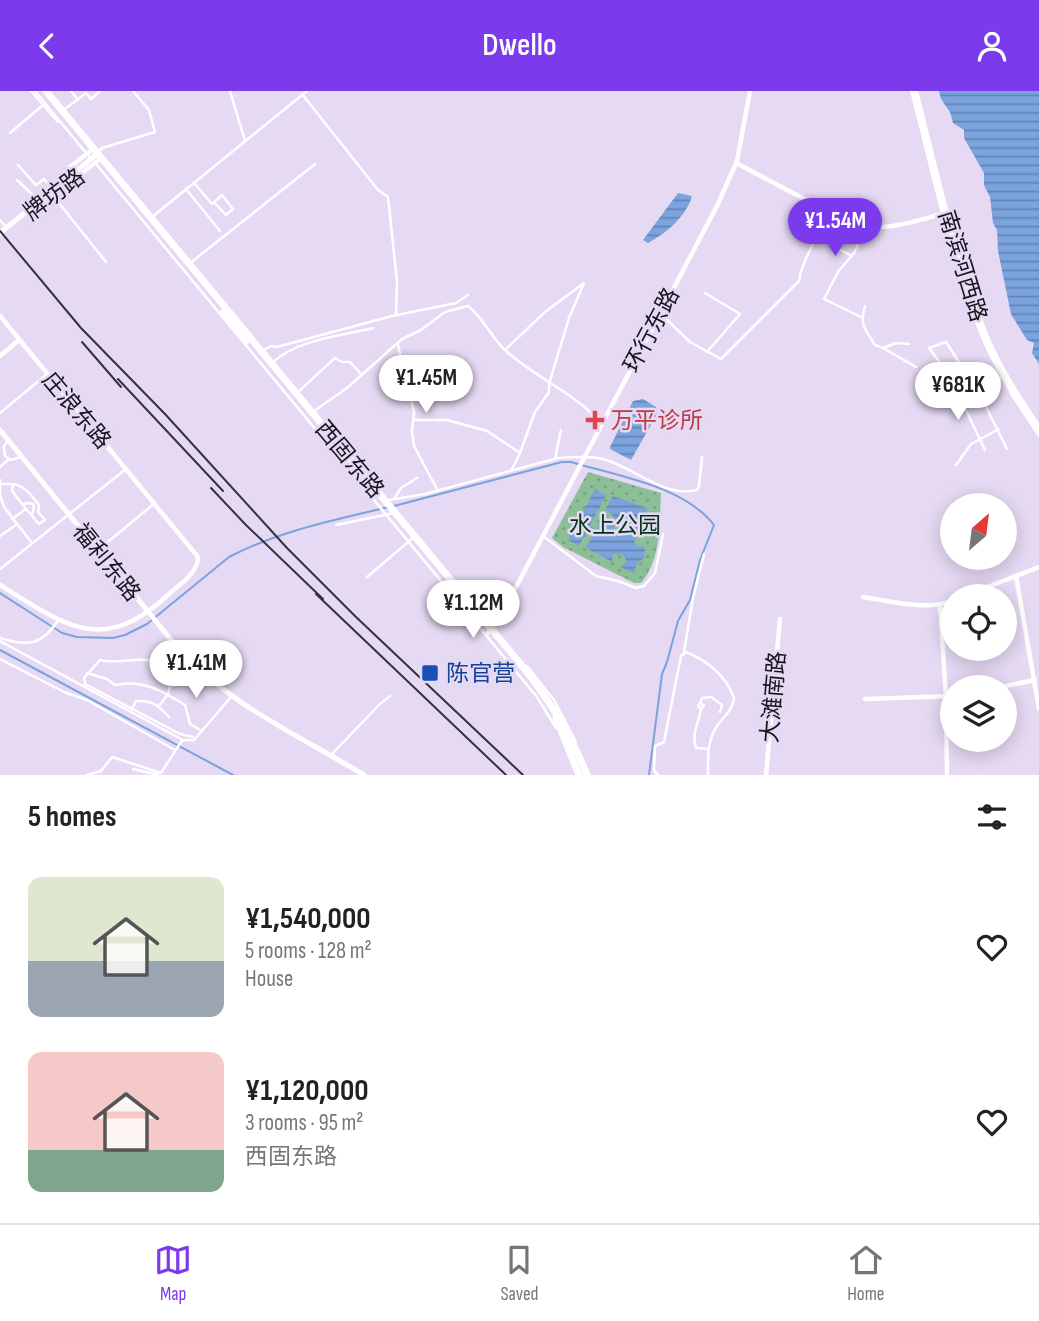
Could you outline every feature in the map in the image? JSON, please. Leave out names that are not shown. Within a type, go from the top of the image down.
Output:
[{"type":"highway","name":"南滨河西路","points":[[916,91],[960,267],[984,333],[1004,374],[1039,430]]},
{"type":"highway","name":"南滨河西路","points":[[1004,374],[1039,423]]},
{"type":"main road","points":[[35,91],[94,156]]},
{"type":"main road","points":[[48,91],[94,156]]},
{"type":"main road","name":"牌坊路","points":[[0,233],[94,156]]},
{"type":"main road","name":"西固东路","points":[[94,156],[190,264],[272,363],[547,705],[579,775]]},
{"type":"main road","name":"西固东路","points":[[148,217],[383,503]]},
{"type":"main road","name":"福利东路","points":[[0,430],[201,674],[232,696],[363,775]]},
{"type":"main road","name":"西固东路","points":[[489,631],[551,702],[588,775]]},
{"type":"street","points":[[35,91],[58,122]]},
{"type":"street","points":[[48,91],[96,146],[94,156]]},
{"type":"street","points":[[71,91],[78,100]]},
{"type":"street","points":[[65,109],[86,93],[91,99],[100,91]]},
{"type":"street","points":[[94,156],[102,148],[155,132],[149,110],[133,91]]},
{"type":"street","points":[[230,91],[245,143]]},
{"type":"street","points":[[148,217],[245,143],[307,91]]},
{"type":"street","name":"环行东路","points":[[489,631],[717,206],[736,162],[750,91]]},
{"type":"street","points":[[302,95],[378,190],[388,197],[397,281],[397,315]]},
{"type":"street","points":[[10,133],[43,105]]},
{"type":"street","points":[[94,156],[383,503],[572,457],[581,461],[603,459],[640,477],[685,492],[699,486],[702,457]]},
{"type":"street","name":"牌坊路","points":[[6,227],[8,229],[50,191],[70,167],[94,156]]},
{"type":"street","name":"牌坊路","points":[[6,227],[50,191],[76,179],[94,156]]},
{"type":"street","points":[[736,162],[847,219],[866,225],[885,225],[948,211]]},
{"type":"street","points":[[736,162],[850,223],[866,227],[885,227],[948,211]]},
{"type":"street","points":[[190,264],[315,164]]},
{"type":"street","points":[[18,166],[36,185],[44,179],[50,191],[106,262]]},
{"type":"street","points":[[17,180],[38,200]]},
{"type":"street","points":[[194,183],[212,204],[214,202],[226,215],[233,209],[222,195],[214,202]]},
{"type":"street","points":[[186,189],[220,231]]},
{"type":"street","points":[[660,313],[690,342],[721,359],[793,289],[828,212]]},
{"type":"street","points":[[0,220],[6,227]]},
{"type":"street","points":[[863,318],[824,299],[838,272],[852,257],[866,227]]},
{"type":"street","points":[[818,238],[852,257]]},
{"type":"street","points":[[957,264],[977,325],[1039,436]]},
{"type":"street","points":[[505,350],[545,311],[584,283],[569,318],[549,392],[535,412],[512,469]]},
{"type":"street","points":[[705,293],[740,314],[708,352]]},
{"type":"street","points":[[262,351],[397,315],[456,303],[468,295]]},
{"type":"street","points":[[373,328],[303,345],[290,350],[272,363],[313,413],[347,388],[398,343],[445,312],[468,306],[505,350],[575,399],[601,423]]},
{"type":"street","points":[[865,306],[864,330],[875,345],[916,367]]},
{"type":"street","name":"庄浪东路","points":[[0,316],[196,552],[196,569],[149,614]]},
{"type":"street","points":[[0,356],[19,340]]},
{"type":"street","points":[[969,401],[929,348],[946,342],[979,393],[1007,449]]},
{"type":"street","points":[[398,343],[414,412],[414,446],[438,491]]},
{"type":"street","points":[[883,348],[896,343],[909,344]]},
{"type":"street","points":[[298,392],[335,358],[350,362],[362,375]]},
{"type":"street","points":[[0,413],[47,373]]},
{"type":"street","points":[[985,450],[964,407],[979,393],[994,387],[1004,374]]},
{"type":"street","points":[[413,420],[447,420],[487,431],[520,453]]},
{"type":"street","points":[[956,465],[971,444],[999,429]]},
{"type":"street","points":[[555,459],[561,430]]},
{"type":"street","points":[[8,440],[4,446],[5,455],[15,460],[21,457]]},
{"type":"street","points":[[0,458],[5,455]]},
{"type":"street","points":[[0,467],[9,459]]},
{"type":"street","points":[[0,569],[127,469]]},
{"type":"street","points":[[394,499],[401,488],[417,478]]},
{"type":"street","points":[[13,484],[12,491],[26,509],[40,524],[45,520],[38,512],[40,505],[35,503],[25,488],[13,484],[0,482],[4,507],[32,543]]},
{"type":"street","points":[[24,504],[35,503]]},
{"type":"street","points":[[32,515],[35,503]]},
{"type":"street","points":[[98,550],[155,503]]},
{"type":"street","points":[[12,519],[26,509]]},
{"type":"street","points":[[336,525],[390,512],[489,631]]},
{"type":"street","points":[[0,536],[16,525]]},
{"type":"street","points":[[542,536],[596,576],[618,580],[636,588],[644,586],[655,573],[663,534]]},
{"type":"street","points":[[367,577],[411,539],[489,631]]},
{"type":"street","points":[[659,775],[654,771],[655,746],[664,742],[704,554]]},
{"type":"street","points":[[995,584],[1039,568]]},
{"type":"street","points":[[1016,576],[1039,709]]},
{"type":"street","points":[[0,585],[56,622],[108,629],[149,614]]},
{"type":"street","points":[[863,597],[940,605]]},
{"type":"street","name":"大滩南路","points":[[766,775],[780,619]]},
{"type":"street","points":[[0,640],[19,644],[35,642],[52,630],[56,622]]},
{"type":"street","points":[[0,640],[182,741],[194,740],[232,696]]},
{"type":"street","points":[[684,652],[716,670],[734,698],[732,707],[715,728],[709,750],[708,775]]},
{"type":"street","points":[[159,706],[168,694],[172,678],[155,662],[145,658],[113,663],[100,660],[83,680],[85,684],[180,734],[193,737]]},
{"type":"street","points":[[0,659],[64,692],[87,700],[176,749]]},
{"type":"street","points":[[87,673],[107,679],[115,685],[141,684],[168,694],[186,705],[190,724],[202,731]]},
{"type":"street","points":[[1017,684],[1035,680]]},
{"type":"street","points":[[331,755],[380,703],[390,696]]},
{"type":"street","points":[[709,750],[696,748],[694,744],[695,725],[704,705],[700,703],[702,698],[712,697],[722,705],[720,712]]},
{"type":"street","points":[[865,699],[940,697]]},
{"type":"street","points":[[132,709],[136,701],[150,702],[159,706],[169,717]]},
{"type":"street","points":[[133,769],[155,774],[161,772],[182,741]]},
{"type":"street","points":[[947,775],[948,752]]},
{"type":"street","points":[[87,775],[101,771],[112,757],[169,775]]},
{"type":"green space","name":"水上公园","points":[[588,472],[661,493],[656,552],[641,583],[634,583],[563,547],[552,538]]},
{"type":"water","points":[[939,91],[1039,91],[1039,364],[1032,353],[1034,343],[1027,340],[1011,314],[998,251],[997,230],[993,223],[990,197],[984,185],[984,173],[964,138],[964,130],[953,123]]},
{"type":"water","points":[[678,193],[692,196],[685,211],[655,239],[648,243],[643,240]]},
{"type":"water","points":[[643,399],[656,407],[657,414],[631,460],[610,447],[633,401]]},
{"type":"water","points":[[595,489],[606,495],[579,546],[568,540]]},
{"type":"water","points":[[613,496],[647,508],[646,527],[639,528],[635,534],[624,529],[623,524],[605,510]]},
{"type":"water","points":[[607,516],[615,523],[612,534],[620,536],[621,532],[627,532],[636,537],[634,543],[645,548],[644,558],[638,562],[633,573],[621,567],[627,561],[622,554],[613,554],[612,562],[586,548],[599,524],[603,524]]},
{"type":"waterway","points":[[394,506],[562,462],[571,462],[668,492],[701,512],[714,525],[700,560],[690,600],[678,621],[662,674],[649,775]]},
{"type":"waterway","points":[[0,593],[62,633],[77,637],[113,638],[147,624],[229,557],[267,540],[307,527],[389,507]]},
{"type":"waterway","points":[[0,650],[233,775]]},
{"type":"railway","points":[[0,231],[81,328],[165,414],[287,548],[523,775]]},
{"type":"railway","points":[[82,342],[121,387]]},
{"type":"railway","points":[[118,379],[223,491]]},
{"type":"railway","points":[[211,488],[323,599]]},
{"type":"railway","points":[[316,594],[506,775]]},
{"type":"place","name":"万平诊所","points":[[595,420]]},
{"type":"place","name":"陈官营","points":[[430,673]]}]
